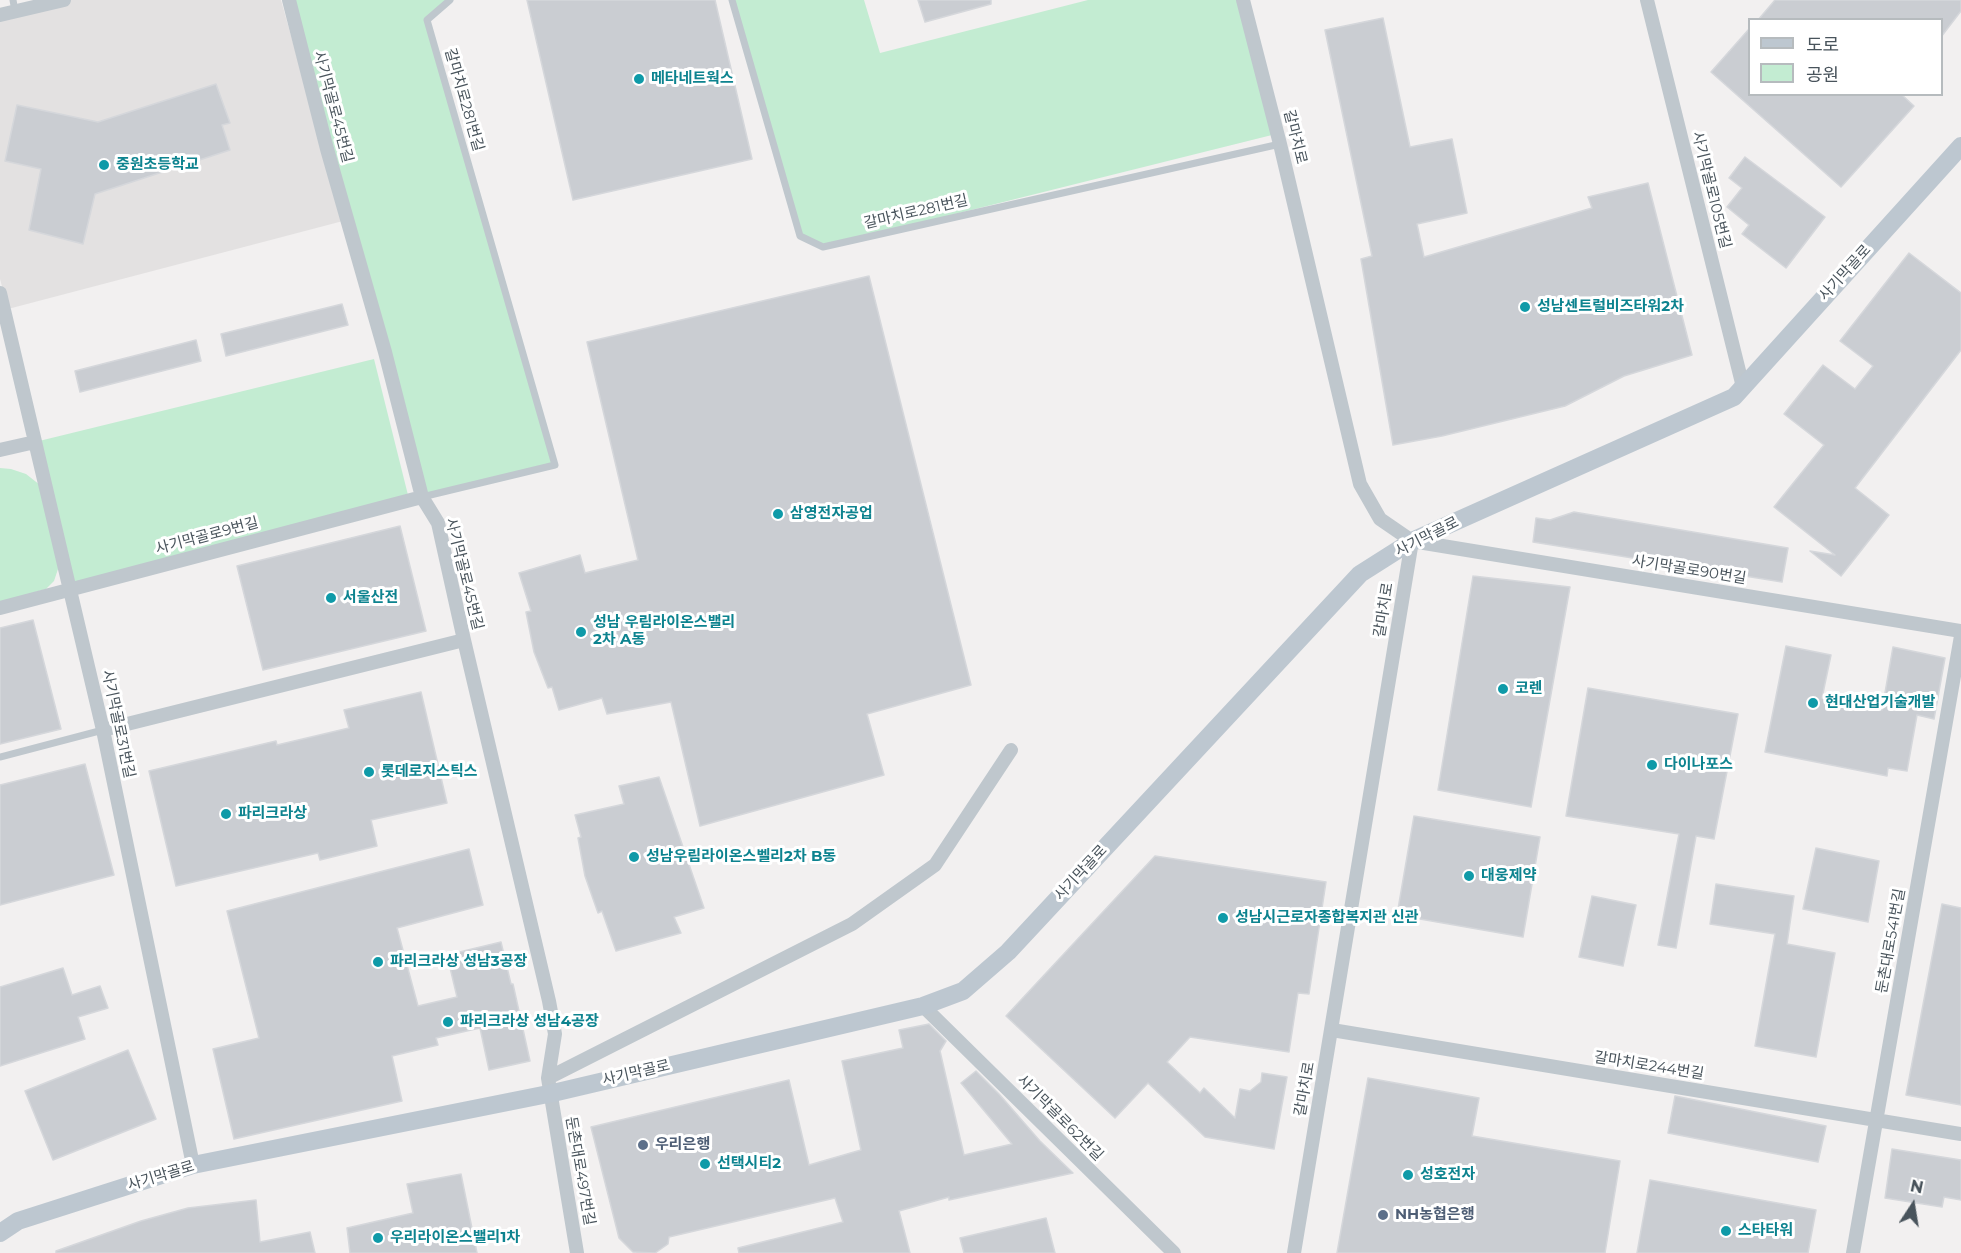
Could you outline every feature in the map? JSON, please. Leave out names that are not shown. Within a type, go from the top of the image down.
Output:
[{"type":"street","points":[[0,15],[14,5],[64,0]]},
{"type":"street","name":"사기막골로45번길","points":[[289,0],[327,149],[385,352],[422,497],[438,523],[549,1001],[555,1034],[549,1086]]},
{"type":"street","name":"갈마치로","points":[[1243,0],[1280,144],[1360,484],[1380,519],[1412,541],[1294,1253]]},
{"type":"street","name":"사기막골로105번길","points":[[1647,0],[1743,387]]},
{"type":"street","name":"사기막골로","points":[[0,1233],[18,1221],[193,1165],[923,1006],[963,991],[1008,952],[1360,574],[1412,541],[1734,397],[1961,146]]},
{"type":"street","name":"사기막골로31번길","points":[[0,293],[103,730],[193,1165]]},
{"type":"street","points":[[0,450],[34,442]]},
{"type":"street","name":"사기막골로9번길","points":[[0,608],[422,497]]},
{"type":"street","name":"사기막골로90번길","points":[[1412,541],[1961,631]]},
{"type":"street","name":"둔촌대로541번길","points":[[1853,1253],[1961,636]]},
{"type":"street","points":[[103,730],[464,640]]},
{"type":"street","points":[[549,1086],[852,924],[935,865],[1011,750]]},
{"type":"street","name":"사기막골로62번길","points":[[923,1006],[1174,1253]]},
{"type":"street","name":"갈마치로244번길","points":[[1332,1030],[1961,1134]]},
{"type":"street","name":"둔촌대로497번길","points":[[549,1086],[577,1253]]},
{"type":"lane","name":"갈마치로281번길","points":[[422,497],[555,465],[427,20],[450,0]]},
{"type":"lane","name":"갈마치로281번길","points":[[732,0],[800,236],[823,247],[1280,144]]},
{"type":"lane","points":[[0,757],[103,730]]},
{"type":"shaded area","points":[[65,0],[281,0],[343,221],[8,309],[0,279],[0,16]]},
{"type":"green space","points":[[295,0],[450,0],[427,20],[555,465],[422,497]]},
{"type":"green space","points":[[732,0],[864,0],[880,53],[1088,0],[1243,0],[1276,134],[823,247],[800,236]]},
{"type":"green space","points":[[374,359],[409,499],[71,589],[35,442]]},
{"type":"green space","points":[[0,468],[26,474],[40,485],[61,560],[54,581],[46,589],[0,602]]},
{"type":"building","name":"메타네트웍스","points":[[527,0],[715,0],[752,159],[573,200]]},
{"type":"building","points":[[918,0],[991,0],[991,4],[925,22]]},
{"type":"building","points":[[1775,0],[1961,0],[1961,11],[1943,34],[1943,18],[1760,18]]},
{"type":"building","name":"성남센트럴비즈타워2차","points":[[1383,18],[1410,147],[1452,139],[1467,213],[1417,224],[1424,257],[1592,208],[1588,197],[1648,183],[1692,355],[1624,376],[1565,406],[1442,436],[1393,445],[1361,259],[1372,256],[1325,30]]},
{"type":"building","points":[[1748,30],[1748,96],[1903,96],[1914,106],[1841,187],[1711,72]]},
{"type":"building","name":"중원초등학교","points":[[216,84],[230,123],[222,125],[230,150],[95,194],[83,244],[29,230],[41,169],[5,161],[17,105],[98,122]]},
{"type":"building","points":[[1745,157],[1825,217],[1786,268],[1742,234],[1749,225],[1727,207],[1742,188],[1729,178]]},
{"type":"building","points":[[1909,253],[1961,293],[1961,350],[1855,488],[1889,515],[1841,576],[1810,551],[1835,555],[1774,507],[1824,445],[1784,414],[1823,365],[1855,389],[1873,366],[1840,341]]},
{"type":"building","name":"삼영전자공업","points":[[869,276],[971,685],[867,714],[884,775],[700,826],[671,702],[607,714],[602,698],[559,710],[552,687],[548,688],[534,652],[526,612],[531,611],[519,573],[580,555],[585,573],[638,560],[587,342]]},
{"type":"building","points":[[342,304],[348,325],[226,356],[221,334]]},
{"type":"building","points":[[196,340],[201,361],[80,392],[75,371]]},
{"type":"building","points":[[1574,512],[1788,548],[1782,582],[1533,542],[1536,518],[1550,520]]},
{"type":"building","name":"서울산전","points":[[400,526],[426,631],[263,670],[237,566]]},
{"type":"building","name":"코렌","points":[[1473,576],[1570,587],[1531,807],[1438,790]]},
{"type":"building","points":[[33,620],[61,729],[0,744],[0,628]]},
{"type":"building","name":"현대산업기술개발","points":[[1786,646],[1831,655],[1822,698],[1882,710],[1893,647],[1945,658],[1934,719],[1917,715],[1907,771],[1888,768],[1887,776],[1765,752]]},
{"type":"building","name":"다이나포스","points":[[1588,688],[1738,714],[1714,839],[1696,836],[1676,948],[1658,945],[1679,834],[1566,816]]},
{"type":"building","points":[[421,692],[447,803],[371,820],[377,846],[320,860],[318,853],[176,886],[149,771],[276,741],[277,745],[349,728],[344,710]]},
{"type":"building","points":[[85,764],[114,875],[0,905],[0,785]]},
{"type":"building","name":"성남우림라이온스벨리2차 B동","points":[[659,777],[704,908],[674,917],[681,933],[616,951],[602,911],[598,913],[585,876],[578,838],[581,837],[575,815],[624,804],[619,786]]},
{"type":"building","name":"대웅제약","points":[[1414,816],[1540,837],[1523,937],[1397,915]]},
{"type":"building","points":[[1816,848],[1879,861],[1868,922],[1803,909]]},
{"type":"building","points":[[469,849],[483,905],[397,928],[418,1006],[457,997],[447,955],[501,942],[530,1061],[489,1070],[480,1028],[436,1038],[438,1045],[392,1056],[402,1101],[234,1139],[213,1049],[259,1038],[227,911]]},
{"type":"building","points":[[1155,856],[1326,882],[1309,994],[1298,993],[1289,1052],[1190,1037],[1167,1062],[1200,1093],[1204,1088],[1235,1118],[1240,1089],[1250,1091],[1261,1082],[1262,1073],[1287,1077],[1274,1149],[1205,1137],[1148,1083],[1115,1118],[1006,1016]]},
{"type":"building","points":[[1716,884],[1794,896],[1787,944],[1835,953],[1816,1057],[1755,1046],[1775,934],[1710,924]]},
{"type":"building","points":[[1592,896],[1636,905],[1623,966],[1579,957]]},
{"type":"building","points":[[1942,904],[1961,908],[1961,1105],[1906,1095]]},
{"type":"building","points":[[63,968],[72,995],[100,986],[108,1008],[78,1017],[85,1039],[0,1066],[0,987]]},
{"type":"building","points":[[929,1024],[946,1041],[940,1051],[964,1155],[1012,1144],[961,1083],[976,1071],[1040,1141],[1073,1173],[949,1200],[949,1197],[899,1211],[910,1253],[739,1253],[738,1248],[843,1222],[835,1198],[669,1237],[668,1244],[655,1253],[633,1252],[619,1238],[591,1127],[789,1080],[809,1165],[861,1150],[842,1061],[903,1048],[899,1030]]},
{"type":"building","points":[[128,1050],[156,1119],[53,1160],[25,1091]]},
{"type":"building","points":[[1368,1078],[1479,1098],[1472,1136],[1620,1161],[1605,1253],[1337,1253]]},
{"type":"building","points":[[1675,1096],[1826,1126],[1818,1162],[1668,1133]]},
{"type":"building","points":[[1892,1149],[1961,1160],[1961,1200],[1944,1197],[1942,1207],[1885,1198]]},
{"type":"building","points":[[461,1174],[477,1253],[350,1253],[347,1228],[413,1213],[407,1184]]},
{"type":"building","name":"스타타워","points":[[1650,1180],[1816,1210],[1808,1253],[1637,1253]]},
{"type":"building","points":[[256,1200],[260,1242],[310,1232],[315,1253],[56,1253],[56,1251],[141,1221],[188,1208]]},
{"type":"building","points":[[1046,1218],[1055,1253],[964,1253],[960,1238]]},
{"type":"place","name":"메타네트웍스","points":[[639,79]]},
{"type":"place","name":"중원초등학교","points":[[104,165]]},
{"type":"place","name":"성남센트럴비즈타워2차","points":[[1525,307]]},
{"type":"place","name":"삼영전자공업","points":[[778,514]]},
{"type":"place","name":"서울산전","points":[[331,598]]},
{"type":"place","name":"성남 우림라이온스밸리 2차 A동","points":[[581,632]]},
{"type":"place","name":"코렌","points":[[1503,689]]},
{"type":"place","name":"현대산업기술개발","points":[[1813,703]]},
{"type":"place","name":"다이나포스","points":[[1652,765]]},
{"type":"place","name":"롯데로지스틱스","points":[[369,772]]},
{"type":"place","name":"파리크라상","points":[[226,814]]},
{"type":"place","name":"성남우림라이온스벨리2차 B동","points":[[634,857]]},
{"type":"place","name":"대웅제약","points":[[1469,876]]},
{"type":"place","name":"성남시근로자종합복지관 신관","points":[[1223,918]]},
{"type":"place","name":"파리크라상 성남3공장","points":[[378,962]]},
{"type":"place","name":"파리크라상 성남4공장","points":[[448,1022]]},
{"type":"place","name":"우리은행","points":[[643,1145]]},
{"type":"place","name":"선택시티2","points":[[705,1164]]},
{"type":"place","name":"성호전자","points":[[1408,1175]]},
{"type":"place","name":"NH농협은행","points":[[1383,1215]]},
{"type":"place","name":"스타타워","points":[[1726,1231]]},
{"type":"place","name":"우리라이온스밸리1차","points":[[378,1238]]}]
